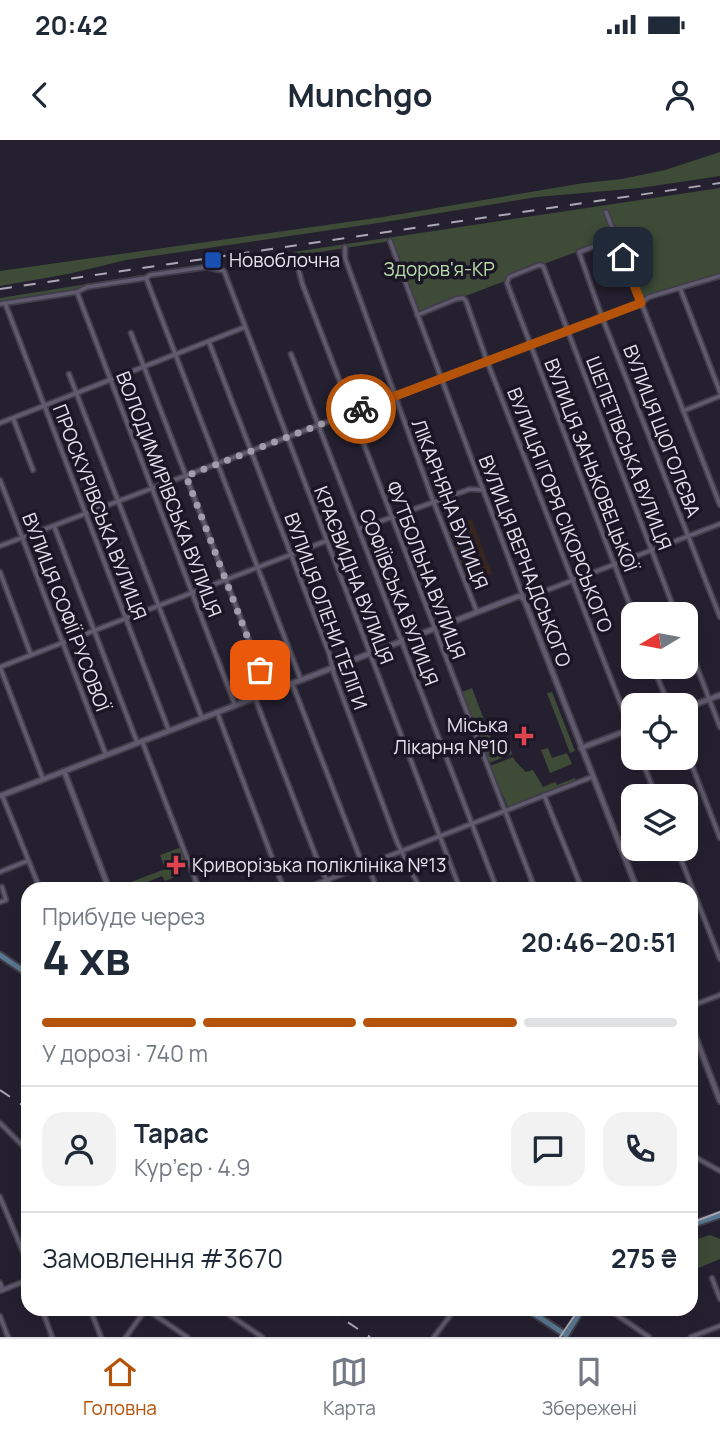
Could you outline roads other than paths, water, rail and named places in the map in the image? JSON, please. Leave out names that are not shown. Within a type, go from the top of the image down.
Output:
[{"type":"main road","points":[[0,955],[21,969]]},
{"type":"main road","points":[[698,1223],[720,1215]]},
{"type":"main road","points":[[537,1316],[567,1336],[578,1316]]},
{"type":"street","points":[[606,212],[720,505]]},
{"type":"street","name":"ВУЛИЦЯ ЩОГОЛЄВА","points":[[616,238],[580,250],[603,317],[720,617]]},
{"type":"street","name":"ВУЛИЦЯ ВЕРНАДСЬКОГО","points":[[390,241],[634,882]]},
{"type":"street","name":"ЛІКАРНЯНА ВУЛИЦЯ","points":[[345,247],[345,258],[394,396],[477,612]]},
{"type":"street","name":"ФУТБОЛЬНА ВУЛИЦЯ","points":[[296,259],[302,284],[532,882]]},
{"type":"street","name":"ШЕПЕТІВСЬКА ВУЛИЦЯ","points":[[539,265],[543,266],[672,602]]},
{"type":"street","name":"ВУЛИЦЯ ЗАНЬКОВЕЦЬКОЇ","points":[[539,265],[506,280],[629,602]]},
{"type":"street","name":"КРАЄВИДНА ВУЛИЦЯ","points":[[146,278],[150,275],[207,267],[224,271],[457,882]]},
{"type":"street","points":[[0,546],[641,303],[649,297],[719,276],[720,283]]},
{"type":"street","points":[[2,304],[146,278],[301,680]]},
{"type":"street","points":[[680,288],[720,394],[683,411]]},
{"type":"street","name":"ВОЛОДИМИРІВСЬКА ВУЛИЦЯ","points":[[77,292],[235,705]]},
{"type":"street","name":"ВУЛИЦЯ ІГОРЯ СІКОРСЬКОГО","points":[[417,315],[456,299],[464,299],[621,702]]},
{"type":"street","name":"ПРОСКУРІВСЬКА ВУЛИЦЯ","points":[[2,304],[169,731]]},
{"type":"street","points":[[0,423],[246,327]]},
{"type":"street","points":[[131,333],[269,692]]},
{"type":"street","name":"ВУЛИЦЯ ОЛЕНИ ТЕЛІГИ","points":[[209,342],[402,852],[417,882]]},
{"type":"street","name":"СОФІЇВСЬКА ВУЛИЦЯ","points":[[291,354],[494,882]]},
{"type":"street","points":[[69,374],[202,718]]},
{"type":"street","points":[[13,418],[33,470]]},
{"type":"street","name":"ВУЛИЦЯ СОФІЇ РУСОВОЇ","points":[[0,480],[106,755]]},
{"type":"street","points":[[359,529],[470,489],[484,489]]},
{"type":"street","points":[[37,882],[1,795],[477,612],[517,597],[524,599],[720,524]]},
{"type":"street","points":[[54,526],[196,882]]},
{"type":"street","points":[[43,779],[0,667],[326,541]]},
{"type":"street","points":[[0,572],[31,655]]},
{"type":"street","points":[[698,670],[720,727]]},
{"type":"street","points":[[292,683],[360,858],[374,882]]},
{"type":"street","points":[[698,703],[720,695]]},
{"type":"street","points":[[255,698],[321,872],[327,880]]},
{"type":"street","points":[[218,712],[282,882]]},
{"type":"street","points":[[581,748],[621,733]]},
{"type":"street","points":[[694,770],[720,838]]},
{"type":"street","points":[[64,771],[106,882]]},
{"type":"street","points":[[322,882],[592,777]]},
{"type":"street","points":[[544,795],[579,882]]},
{"type":"street","points":[[0,872],[28,861]]},
{"type":"street","points":[[682,861],[690,882]]},
{"type":"street","points":[[0,902],[6,900],[2,887]]},
{"type":"street","points":[[698,903],[720,959]]},
{"type":"street","points":[[698,1003],[720,995]]},
{"type":"street","points":[[698,1043],[720,1101]]},
{"type":"street","points":[[0,1123],[21,1144]]},
{"type":"street","points":[[698,1159],[720,1171]]},
{"type":"street","points":[[0,1197],[21,1247]]},
{"type":"street","points":[[712,1278],[720,1299]]},
{"type":"street","points":[[0,1283],[1,1290],[21,1283]]},
{"type":"street","points":[[0,1316],[8,1337]]},
{"type":"street","points":[[44,1316],[52,1337]]},
{"type":"street","points":[[93,1316],[101,1337]]},
{"type":"street","points":[[126,1337],[141,1316]]},
{"type":"street","points":[[156,1316],[187,1337]]},
{"type":"street","points":[[230,1316],[262,1337]]},
{"type":"street","points":[[434,1337],[450,1316]]},
{"type":"street","points":[[618,1316],[649,1337]]},
{"type":"street","points":[[691,1337],[720,1326]]},
{"type":"street","points":[[248,1337],[253,1331]]},
{"type":"tram line","points":[[698,1220],[720,1212]]},
{"type":"tram line","points":[[560,1337],[574,1316]]},
{"type":"railway","points":[[0,289],[720,183]]},
{"type":"railway","points":[[0,1090],[21,1104]]},
{"type":"railway","points":[[338,1316],[370,1337]]},
{"type":"place","name":"Новоблочна","points":[[213,260]]},
{"type":"place","name":"Міська Лікарня №10","points":[[524,736]]},
{"type":"place","name":"Криворізька поліклініка №13","points":[[176,865]]},
{"type":"park label","name":"Здоров'я-КР","points":[[439,269]]}]
